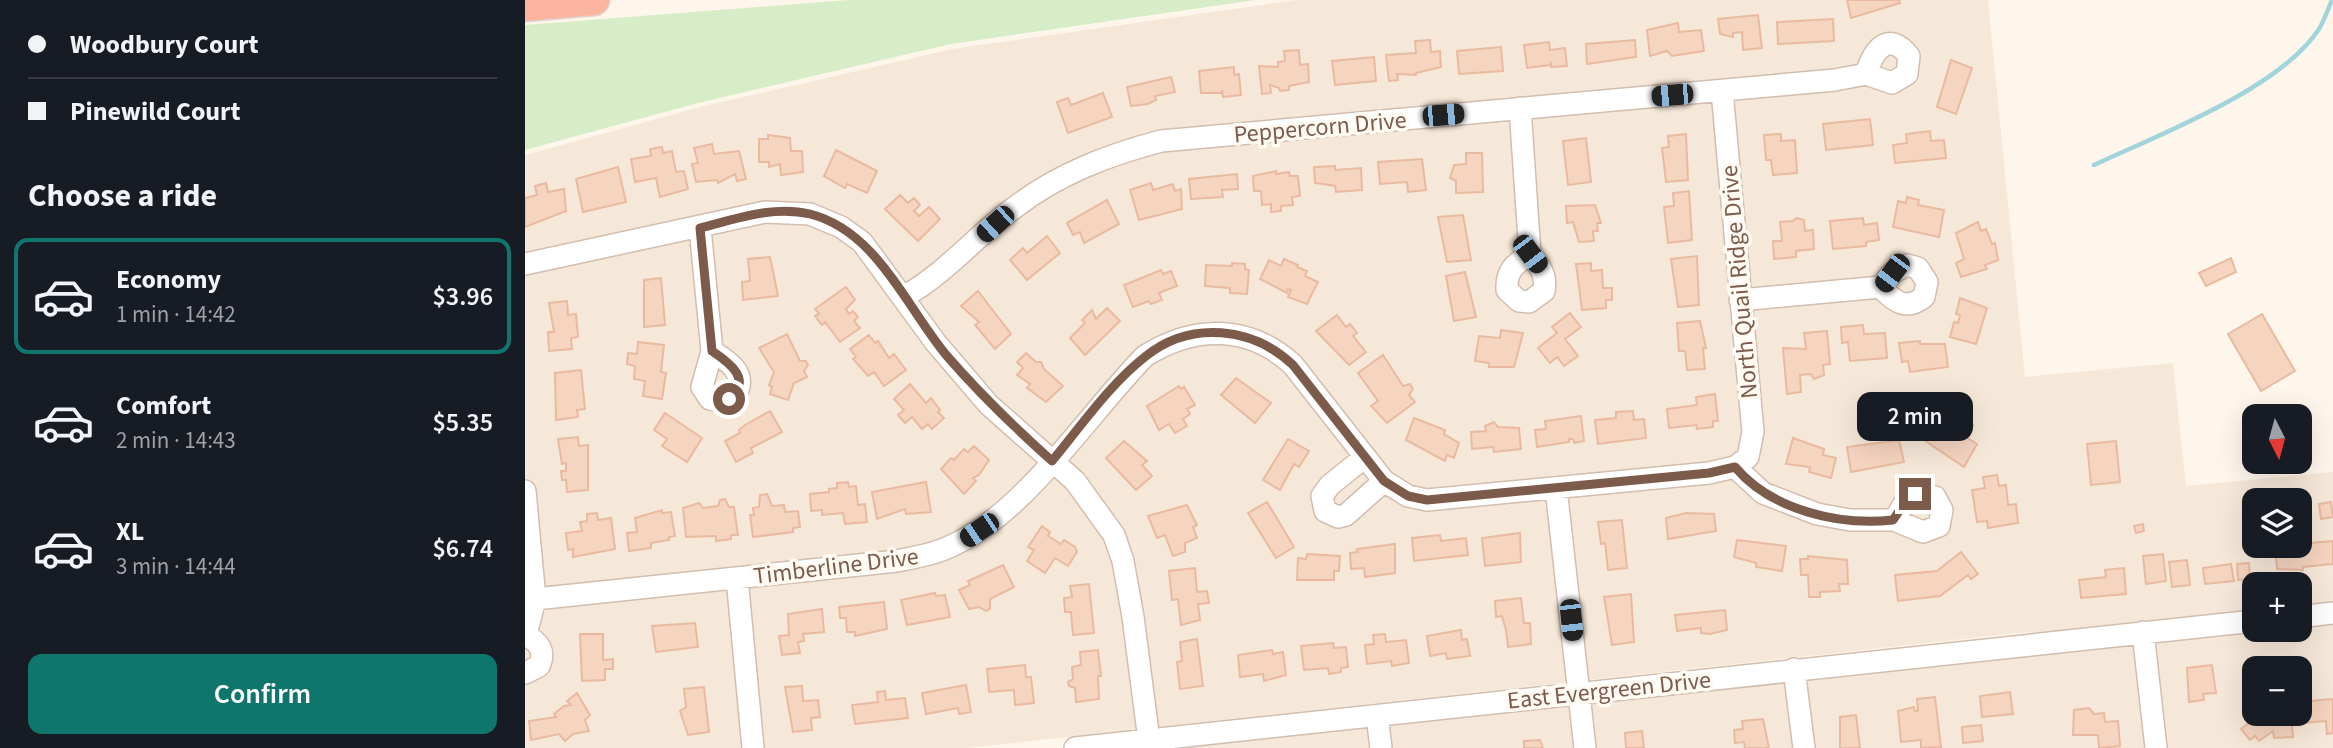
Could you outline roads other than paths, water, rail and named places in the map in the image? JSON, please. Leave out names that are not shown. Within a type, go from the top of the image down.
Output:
[{"type":"highway","points":[[525,6],[594,0]]},
{"type":"street","name":"Peppercorn Drive","points":[[905,296],[945,269],[1012,209],[1039,189],[1104,157],[1132,149],[1181,139],[1835,80],[1866,74]]},
{"type":"street","name":"North Quail Ridge Drive","points":[[1722,90],[1753,446],[1748,457],[1735,467]]},
{"type":"street","points":[[1520,108],[1530,254]]},
{"type":"street","points":[[525,264],[765,212],[790,211],[810,214],[841,227],[862,242],[905,296],[936,343],[989,405],[1075,481],[1114,535],[1123,561],[1133,617],[1150,744]]},
{"type":"street","points":[[700,228],[712,351]]},
{"type":"street","points":[[1740,300],[1881,287]]},
{"type":"street","name":"Timberline Drive","points":[[535,599],[897,561],[949,548],[992,522],[1052,461],[1145,356],[1181,337],[1221,332],[1265,342],[1279,351],[1384,481],[1408,496],[1427,500],[1709,473],[1735,467]]},
{"type":"street","points":[[1365,457],[1330,485],[1322,496],[1325,511],[1338,517],[1346,515],[1384,481]]},
{"type":"street","points":[[1735,467],[1763,493],[1817,514],[1850,520],[1893,520]]},
{"type":"street","points":[[1556,488],[1585,748]]},
{"type":"street","points":[[525,491],[535,599],[526,635],[538,642],[542,659],[533,671],[525,673]]},
{"type":"street","points":[[737,578],[753,748]]},
{"type":"street","points":[[2312,615],[2333,613]]},
{"type":"street","name":"East Evergreen Drive","points":[[1075,748],[1150,744],[1578,692],[2242,622]]},
{"type":"street","points":[[2143,632],[2156,748]]},
{"type":"street","points":[[1794,669],[1804,748]]},
{"type":"street","points":[[1377,716],[1381,748]]},
{"type":"waterway","points":[[2094,165],[2216,108],[2276,71],[2301,51],[2319,29],[2332,0]]}]
